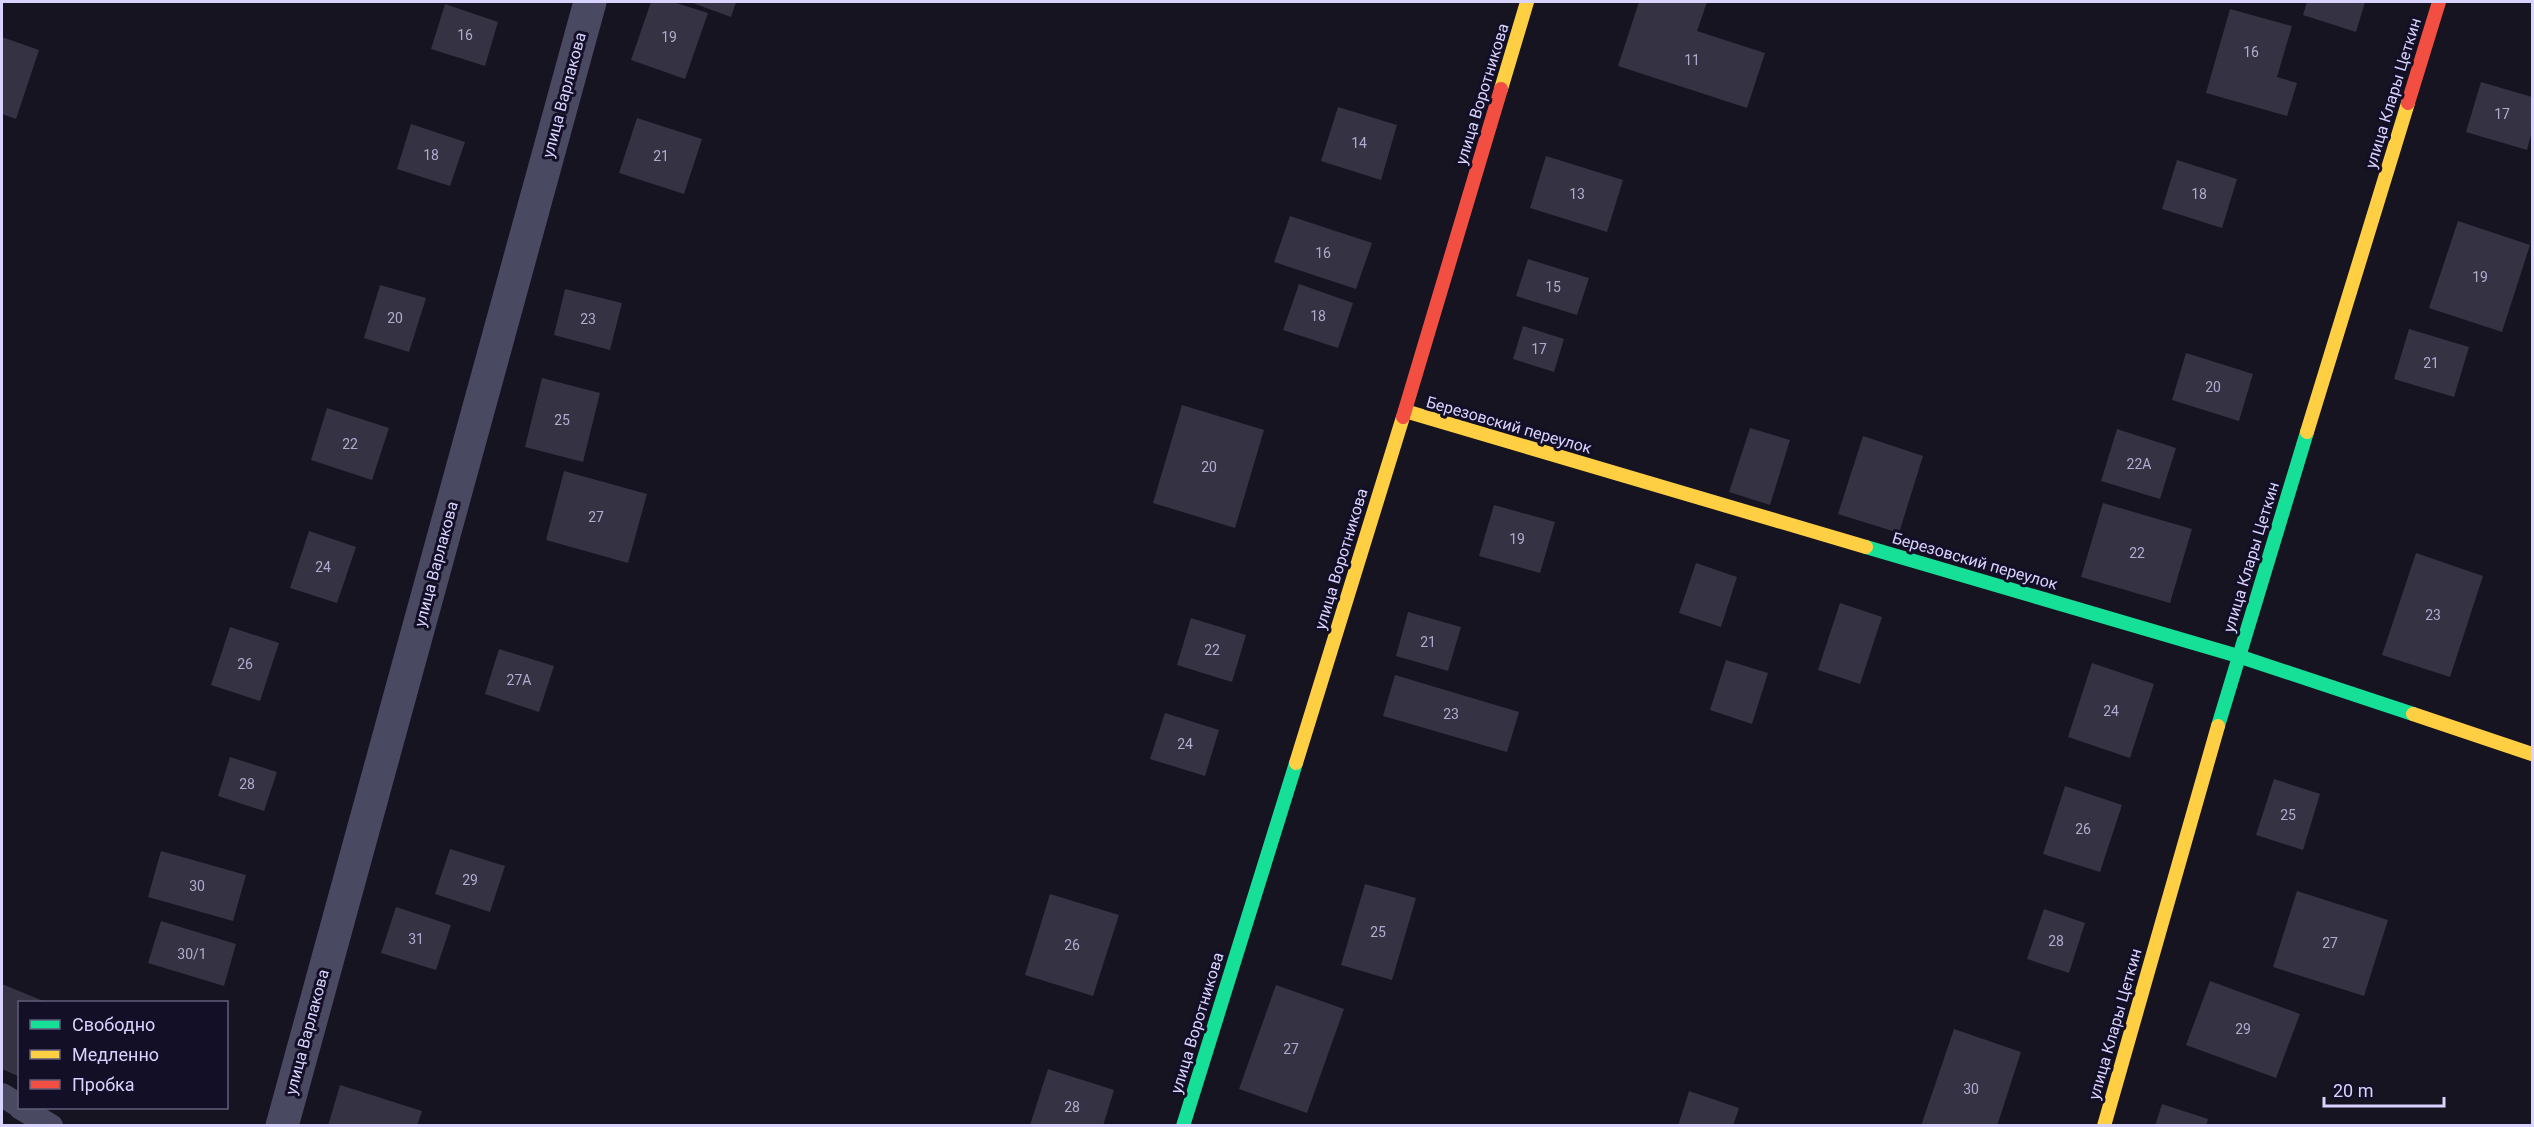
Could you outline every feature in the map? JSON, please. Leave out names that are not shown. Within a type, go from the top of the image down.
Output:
[{"type":"street","name":"улица Варлакова","points":[[282,1125],[590,2]]},
{"type":"street","name":"улица Воротникова","points":[[1183,1125],[1405,411],[1527,2]]},
{"type":"street","name":"улица Клары Цеткин","points":[[2104,1125],[2238,656],[2439,2]]},
{"type":"street","name":"Березовский переулок","points":[[1405,411],[2238,656],[2532,754]]},
{"type":"lane","points":[[2,1095],[18,1106]]},
{"type":"lane","points":[[23,1109],[51,1125]]},
{"type":"building","points":[[651,2],[673,2],[708,13],[685,79],[631,60]]},
{"type":"building","points":[[690,2],[736,2],[731,17]]},
{"type":"building","points":[[1639,2],[1707,2],[1697,31],[1765,53],[1747,108],[1618,66]]},
{"type":"building","points":[[2307,2],[2365,2],[2356,32],[2303,15]]},
{"type":"building","points":[[445,4],[498,22],[485,66],[431,49]]},
{"type":"building","points":[[2230,9],[2292,26],[2277,77],[2297,83],[2287,116],[2206,93]]},
{"type":"building","points":[[2,37],[39,50],[16,119],[2,114]]},
{"type":"building","points":[[2481,82],[2532,97],[2532,131],[2527,150],[2466,132]]},
{"type":"building","points":[[1338,107],[1397,125],[1381,180],[1321,161]]},
{"type":"building","points":[[637,118],[702,139],[684,194],[619,173]]},
{"type":"building","points":[[411,124],[465,142],[450,186],[397,169]]},
{"type":"building","points":[[1546,156],[1623,180],[1607,232],[1530,208]]},
{"type":"building","points":[[2177,160],[2237,179],[2222,228],[2162,209]]},
{"type":"building","points":[[1290,216],[1372,243],[1356,289],[1274,262]]},
{"type":"building","points":[[2458,221],[2530,245],[2502,332],[2429,308]]},
{"type":"building","points":[[1528,259],[1589,278],[1577,315],[1516,296]]},
{"type":"building","points":[[1299,284],[1353,303],[1338,348],[1283,330]]},
{"type":"building","points":[[380,285],[426,298],[409,352],[364,338]]},
{"type":"building","points":[[565,289],[622,303],[610,350],[554,335]]},
{"type":"building","points":[[1523,326],[1564,339],[1554,372],[1513,359]]},
{"type":"building","points":[[2409,329],[2469,347],[2454,397],[2394,379]]},
{"type":"building","points":[[2186,353],[2253,374],[2239,421],[2172,400]]},
{"type":"building","points":[[542,378],[600,393],[583,462],[525,447]]},
{"type":"building","points":[[1182,405],[1264,430],[1235,528],[1153,503]]},
{"type":"building","points":[[327,408],[389,428],[372,480],[311,460]]},
{"type":"building","points":[[1750,428],[1790,440],[1770,505],[1729,492]]},
{"type":"building","points":[[2117,429],[2176,448],[2160,499],[2101,481]]},
{"type":"building","points":[[1863,436],[1923,456],[1899,533],[1838,514]]},
{"type":"building","points":[[564,471],[647,494],[628,563],[546,540]]},
{"type":"building","points":[[2103,503],[2192,529],[2170,603],[2081,577]]},
{"type":"building","points":[[1494,505],[1555,522],[1540,573],[1479,556]]},
{"type":"building","points":[[309,531],[356,547],[337,603],[290,588]]},
{"type":"building","points":[[2416,553],[2483,576],[2450,677],[2382,655]]},
{"type":"building","points":[[1696,563],[1737,577],[1721,627],[1679,613]]},
{"type":"building","points":[[1840,603],[1882,617],[1860,684],[1818,670]]},
{"type":"building","points":[[1408,612],[1461,627],[1448,671],[1396,656]]},
{"type":"building","points":[[1191,618],[1246,635],[1232,682],[1177,665]]},
{"type":"building","points":[[230,627],[279,643],[260,701],[211,685]]},
{"type":"building","points":[[499,649],[554,666],[539,712],[485,694]]},
{"type":"building","points":[[1726,660],[1768,673],[1752,724],[1710,710]]},
{"type":"building","points":[[2092,663],[2154,684],[2130,758],[2068,737]]},
{"type":"building","points":[[1395,675],[1519,712],[1507,752],[1383,716]]},
{"type":"building","points":[[1165,713],[1219,730],[1205,776],[1150,759]]},
{"type":"building","points":[[230,757],[277,772],[264,811],[218,796]]},
{"type":"building","points":[[2274,779],[2320,794],[2303,850],[2256,835]]},
{"type":"building","points":[[2065,786],[2122,805],[2100,872],[2043,854]]},
{"type":"building","points":[[450,849],[505,866],[490,912],[435,894]]},
{"type":"building","points":[[161,851],[246,875],[233,921],[148,897]]},
{"type":"building","points":[[1365,884],[1416,898],[1392,980],[1341,965]]},
{"type":"building","points":[[2297,891],[2388,920],[2364,996],[2273,967]]},
{"type":"building","points":[[1050,894],[1119,915],[1093,996],[1025,975]]},
{"type":"building","points":[[396,907],[451,925],[436,970],[381,953]]},
{"type":"building","points":[[2044,909],[2085,923],[2069,973],[2027,959]]},
{"type":"building","points":[[161,921],[236,944],[224,986],[148,963]]},
{"type":"building","points":[[2210,981],[2300,1014],[2276,1078],[2186,1045]]},
{"type":"building","points":[[2,984],[44,1001],[18,1001],[18,1076],[2,1069]]},
{"type":"building","points":[[1276,985],[1344,1009],[1307,1113],[1239,1089]]},
{"type":"building","points":[[1954,1029],[2021,1052],[1997,1126],[1921,1126]]},
{"type":"building","points":[[1048,1069],[1114,1090],[1103,1126],[1030,1125]]},
{"type":"building","points":[[340,1085],[422,1111],[417,1126],[328,1126]]},
{"type":"building","points":[[1689,1091],[1739,1108],[1733,1126],[1678,1126]]},
{"type":"building","points":[[2162,1104],[2208,1119],[2206,1126],[2155,1126]]},
{"type":"traffic: fast","points":[[2218,726],[2307,432]]},
{"type":"traffic: fast","points":[[1866,547],[2238,656],[2413,714]]},
{"type":"traffic: fast","points":[[1183,1126],[1296,763]]},
{"type":"traffic: slow","points":[[1501,89],[1527,2]]},
{"type":"traffic: slow","points":[[2307,432],[2408,103]]},
{"type":"traffic: slow","points":[[1405,411],[1866,547]]},
{"type":"traffic: slow","points":[[1296,763],[1403,417]]},
{"type":"traffic: slow","points":[[2413,714],[2532,754]]},
{"type":"traffic: slow","points":[[2104,1126],[2218,726]]},
{"type":"traffic: jam","points":[[2408,103],[2439,2]]},
{"type":"traffic: jam","points":[[1403,417],[1501,89]]}]
